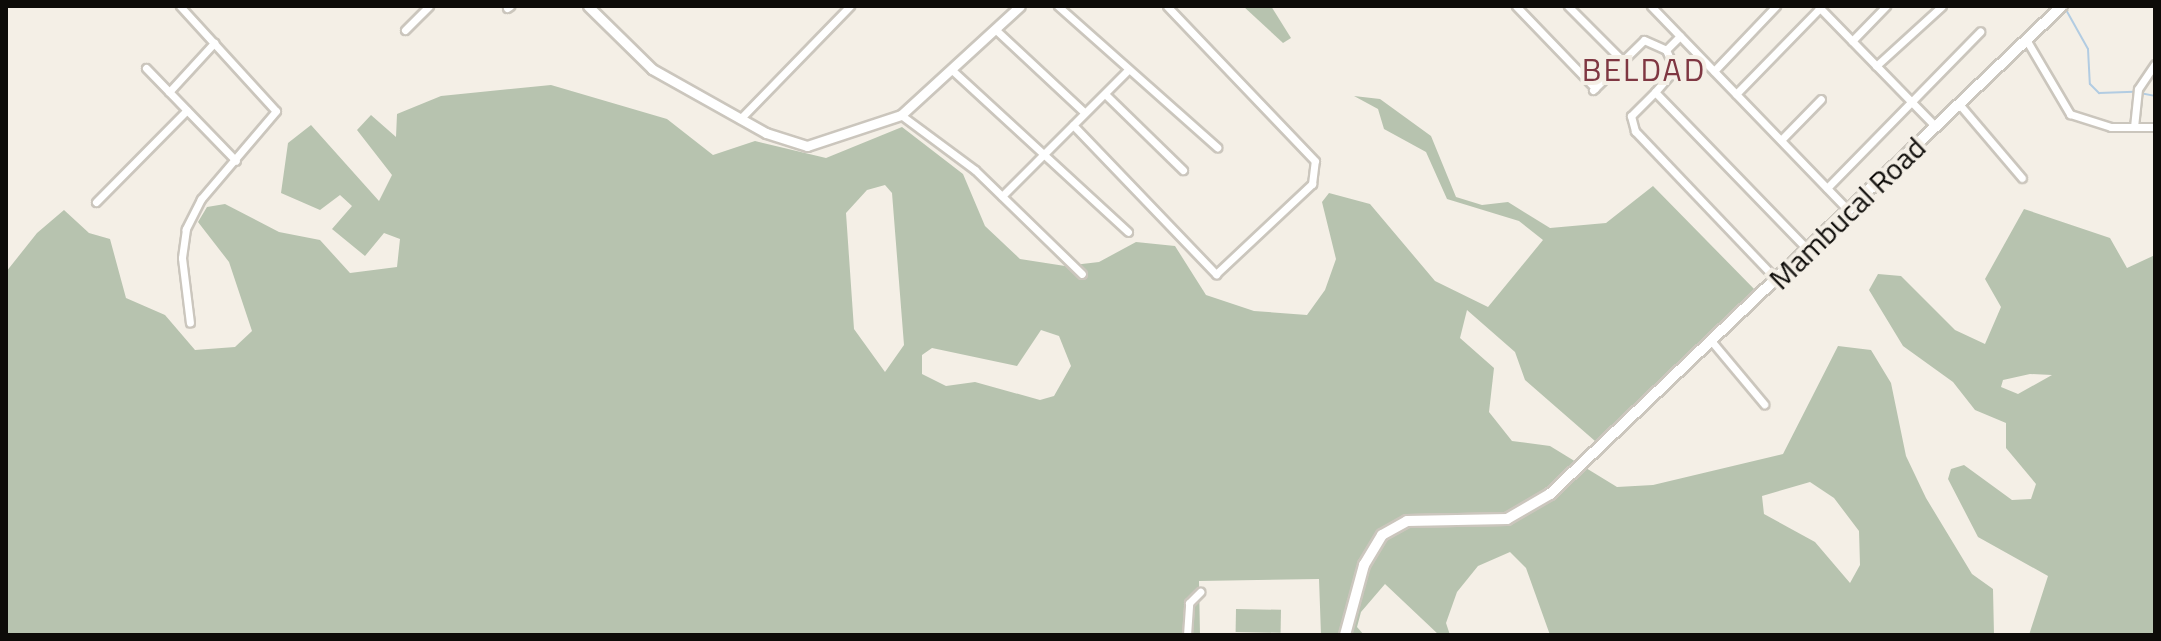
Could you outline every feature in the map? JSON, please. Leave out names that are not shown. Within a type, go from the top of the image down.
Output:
[{"type":"main road","name":"Mambucal Road","points":[[1345,635],[1364,565],[1392,527],[1521,513],[1631,421],[2060,8]]},
{"type":"street","points":[[180,6],[276,111],[186,229],[190,323]]},
{"type":"street","points":[[405,30],[429,6]]},
{"type":"street","points":[[588,6],[644,64],[740,119],[807,146],[901,115],[1020,6]]},
{"type":"street","points":[[1058,6],[1127,71],[1217,147]]},
{"type":"street","points":[[1073,125],[1216,274],[1316,179],[1315,161],[1167,6]]},
{"type":"street","points":[[1516,6],[1594,89],[1644,40],[1666,50],[1676,66],[1631,116],[1635,131],[1778,281]]},
{"type":"street","points":[[1568,6],[1623,61]]},
{"type":"street","points":[[1651,6],[1849,211]]},
{"type":"street","points":[[1714,71],[1776,6]]},
{"type":"street","points":[[1852,41],[1886,6]]},
{"type":"street","points":[[1876,66],[1942,6]]},
{"type":"street","points":[[740,119],[847,7]]},
{"type":"street","points":[[1736,94],[1819,7],[1936,127]]},
{"type":"street","points":[[996,30],[1084,112]]},
{"type":"street","points":[[1827,188],[1980,32]]},
{"type":"street","points":[[1666,50],[1680,36]]},
{"type":"street","points":[[2027,41],[2070,114],[2134,127],[2155,127]]},
{"type":"street","points":[[169,92],[214,43]]},
{"type":"street","points":[[2134,127],[2137,93],[2155,64]]},
{"type":"street","points":[[146,68],[236,161]]},
{"type":"street","points":[[952,70],[1128,232]]},
{"type":"street","points":[[1002,196],[1127,71]]},
{"type":"street","points":[[1655,92],[1809,251]]},
{"type":"street","points":[[1105,94],[1183,170]]},
{"type":"street","points":[[1781,140],[1821,99]]},
{"type":"street","points":[[1959,104],[2022,178]]},
{"type":"street","points":[[96,202],[187,110]]},
{"type":"street","points":[[901,115],[1002,196],[1082,274]]},
{"type":"street","points":[[1713,343],[1764,404]]},
{"type":"street","points":[[1187,635],[1189,603],[1200,592]]},
{"type":"green space","points":[[1243,6],[1271,6],[1291,38],[1283,43]]},
{"type":"green space","points":[[551,85],[667,119],[713,155],[755,141],[826,158],[902,127],[963,174],[985,226],[1020,259],[1065,266],[1099,262],[1136,242],[1175,246],[1206,295],[1254,311],[1307,315],[1325,290],[1336,259],[1322,202],[1329,193],[1370,204],[1435,281],[1488,307],[1543,240],[1519,221],[1447,199],[1426,152],[1384,129],[1378,109],[1354,96],[1380,99],[1431,136],[1456,197],[1482,205],[1508,202],[1550,228],[1606,223],[1653,186],[1759,294],[1595,441],[1525,380],[1515,352],[1467,310],[1460,338],[1494,368],[1489,412],[1512,441],[1550,446],[1617,487],[1653,485],[1783,454],[1838,346],[1871,350],[1891,383],[1906,456],[1926,498],[1972,574],[1993,589],[1994,635],[1550,635],[1526,568],[1510,552],[1478,566],[1457,592],[1446,623],[1450,635],[1439,635],[1385,584],[1361,612],[1357,627],[1364,635],[1321,635],[1319,579],[1199,581],[1200,635],[6,635],[6,272],[37,233],[64,210],[89,233],[110,239],[126,298],[165,315],[195,350],[235,347],[252,331],[229,262],[198,222],[207,207],[225,204],[279,232],[320,240],[350,273],[397,267],[400,239],[384,233],[365,256],[332,229],[352,206],[340,195],[320,210],[281,193],[288,143],[311,125],[379,201],[392,175],[357,130],[371,115],[396,137],[397,114],[441,96]],"holes":[[[885,185],[892,193],[904,345],[885,372],[854,329],[846,213],[867,190]],[[1041,330],[1059,336],[1071,366],[1054,396],[1040,400],[975,382],[946,386],[922,374],[922,355],[932,348],[1017,366]],[[1810,482],[1834,498],[1859,531],[1860,565],[1850,583],[1815,542],[1764,514],[1762,496]]]},
{"type":"green space","points":[[2024,209],[2110,238],[2127,268],[2155,255],[2155,635],[2029,635],[2048,576],[1978,537],[1948,479],[1951,469],[1964,465],[2012,500],[2031,499],[2036,484],[2006,448],[2006,423],[1975,410],[1953,382],[1903,346],[1869,290],[1878,274],[1901,276],[1955,330],[1985,344],[2001,307],[1985,279]],"holes":[[[2030,374],[2052,375],[2018,394],[2001,387],[2003,380]]]},
{"type":"green space","points":[[1236,609],[1281,610],[1281,633],[1236,632]]},
{"type":"waterway","points":[[2065,8],[2088,49],[2090,84],[2099,93],[2134,92]]},
{"type":"waterway","points":[[2140,93],[2155,96]]},
{"type":"district","name":"BELDAD","points":[[1644,69]]}]
